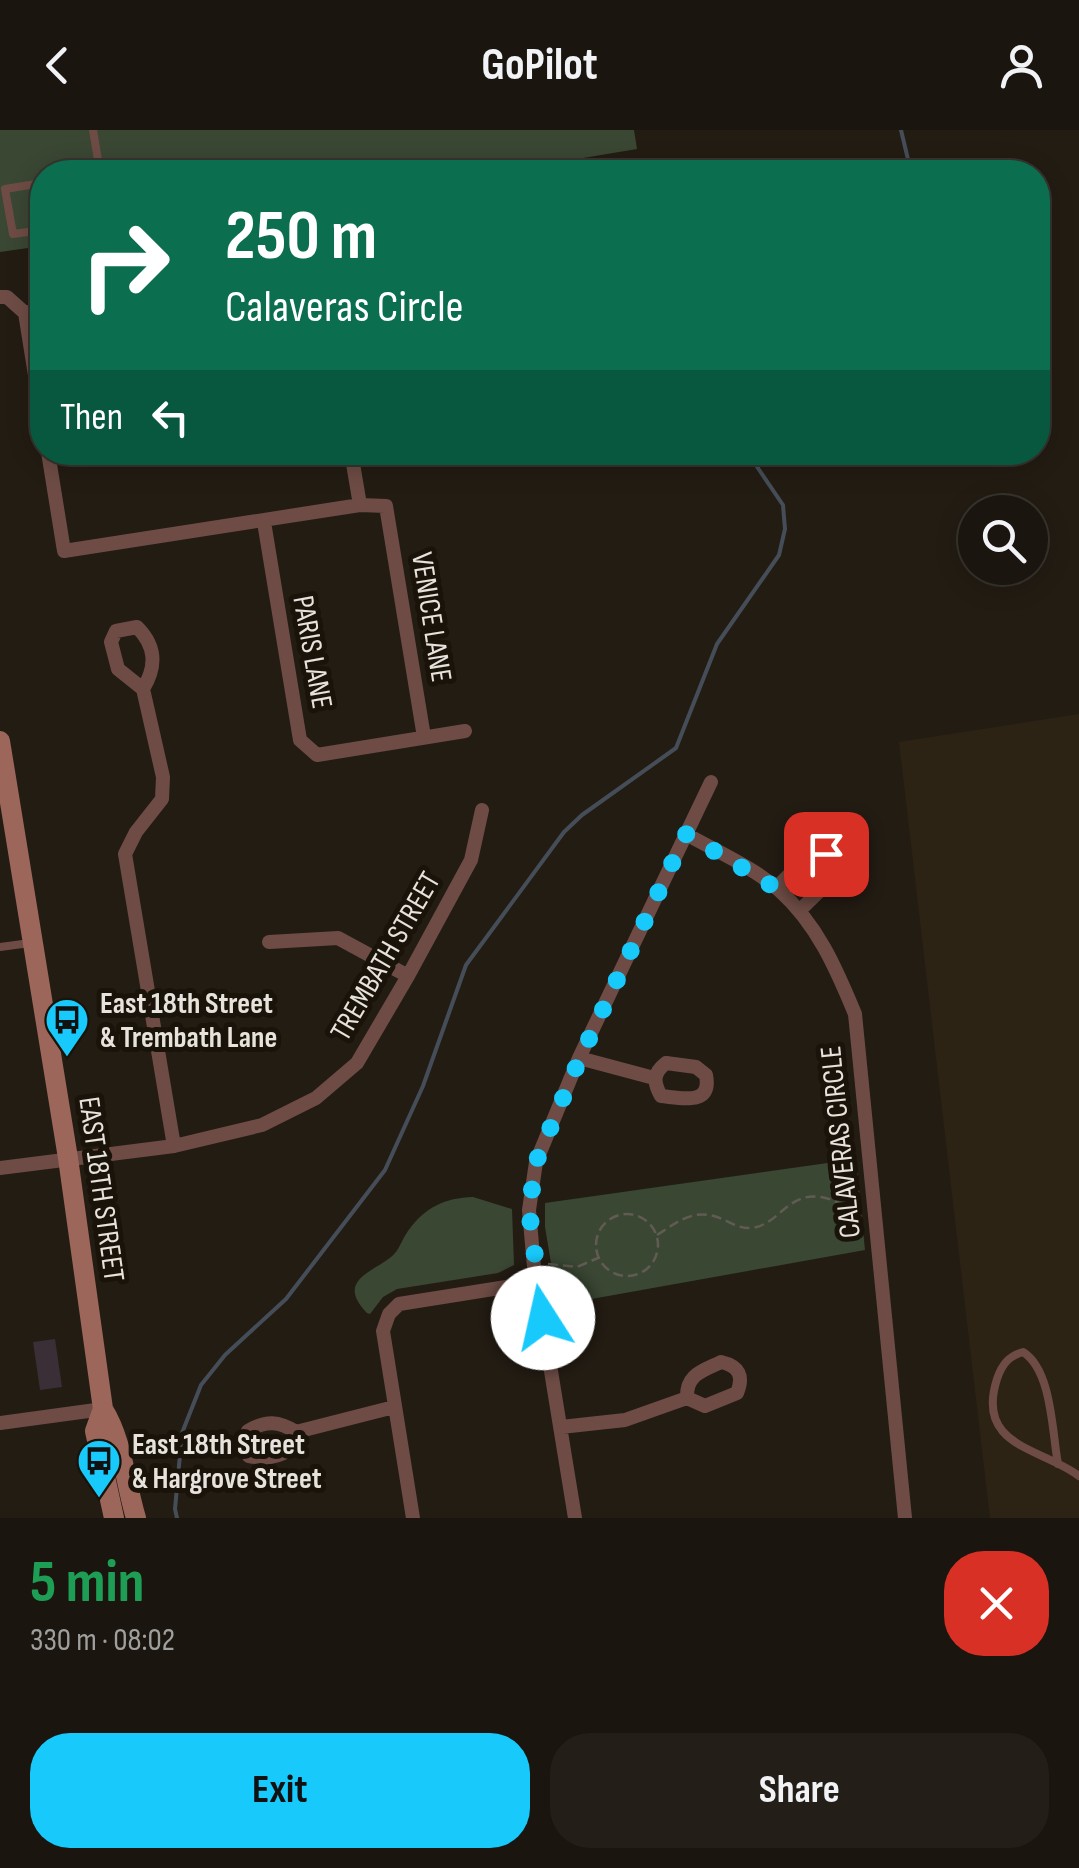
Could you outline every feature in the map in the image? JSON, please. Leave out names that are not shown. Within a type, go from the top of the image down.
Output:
[{"type":"main road","name":"EAST 18TH STREET","points":[[0,742],[4,796],[68,1158],[103,1408],[116,1428],[136,1518]]},
{"type":"main road","name":"EAST 18TH STREET","points":[[103,1408],[95,1431],[114,1518]]},
{"type":"street","points":[[0,297],[7,297],[25,312],[30,343]]},
{"type":"street","points":[[25,312],[30,311]]},
{"type":"street","points":[[50,465],[64,552],[360,505],[353,465]]},
{"type":"street","name":"VENICE LANE","points":[[360,505],[386,506],[424,737]]},
{"type":"street","name":"PARIS LANE","points":[[264,522],[300,740],[317,754],[465,731]]},
{"type":"street","points":[[143,688],[163,777],[162,799],[136,832],[125,854],[174,1146]]},
{"type":"street","points":[[575,1518],[535,1274],[529,1210],[536,1162],[580,1058],[711,782]]},
{"type":"street","name":"TREMBATH STREET","points":[[0,1168],[174,1146],[262,1126],[316,1098],[357,1064],[408,976],[471,860],[482,810]]},
{"type":"street","name":"CALAVERAS CIRCLE","points":[[686,834],[776,888],[799,911],[834,964],[855,1014],[905,1518]]},
{"type":"street","points":[[776,888],[812,855],[826,854],[832,859],[836,869],[832,879],[799,911]]},
{"type":"street","points":[[269,942],[338,938],[408,976]]},
{"type":"street","points":[[580,1058],[654,1078]]},
{"type":"street","points":[[412,1518],[383,1331],[389,1314],[399,1304],[535,1274]]},
{"type":"street","points":[[562,1427],[625,1420],[687,1398]]},
{"type":"street","points":[[0,1423],[103,1408]]},
{"type":"street","points":[[296,1432],[394,1408]]},
{"type":"lane","points":[[93,130],[98,160]]},
{"type":"lane","points":[[30,185],[5,188],[13,234],[30,232]]},
{"type":"lane","points":[[0,947],[32,942]]},
{"type":"lane","points":[[1058,1464],[1043,1374],[1032,1357],[1024,1352],[1014,1354],[1005,1361],[998,1376],[994,1402],[1008,1439],[1079,1476]]},
{"type":"path","points":[[657,1235],[700,1213],[744,1228],[756,1228],[786,1205],[810,1196],[824,1197],[856,1210],[874,1209]]},
{"type":"path","points":[[616,1216],[636,1216],[657,1235],[657,1256],[652,1265],[634,1276],[613,1273],[599,1258],[596,1248],[601,1229],[616,1216]]},
{"type":"path","points":[[535,1274],[559,1264],[577,1267],[599,1258]]},
{"type":"shaded area","points":[[1079,714],[1079,1518],[990,1518],[899,742]]},
{"type":"green space","points":[[0,130],[634,130],[637,149],[571,160],[30,160],[30,248],[0,252]]},
{"type":"green space","points":[[856,1159],[865,1250],[558,1305],[545,1227],[545,1203]]},
{"type":"green space","points":[[473,1197],[512,1209],[514,1265],[498,1273],[397,1289],[367,1313],[355,1293],[360,1279],[394,1254],[408,1231],[429,1210],[453,1199]]},
{"type":"building","points":[[55,1339],[62,1387],[40,1390],[33,1342]]},
{"type":"waterway","points":[[901,130],[908,160]]},
{"type":"waterway","points":[[177,1518],[182,1433],[201,1385],[225,1355],[286,1299],[385,1170],[423,1086],[466,965],[564,832],[676,748],[717,644],[779,555],[785,529],[783,505],[756,465]]},
{"type":"place","name":"East 18th Street & Trembath Lane","points":[[67,1058]]},
{"type":"place","name":"East 18th Street & Hargrove Street","points":[[99,1499]]},
{"type":"route","points":[[543,1318],[529,1210],[536,1162],[580,1058],[686,834],[776,888],[812,855],[826,854]]}]
